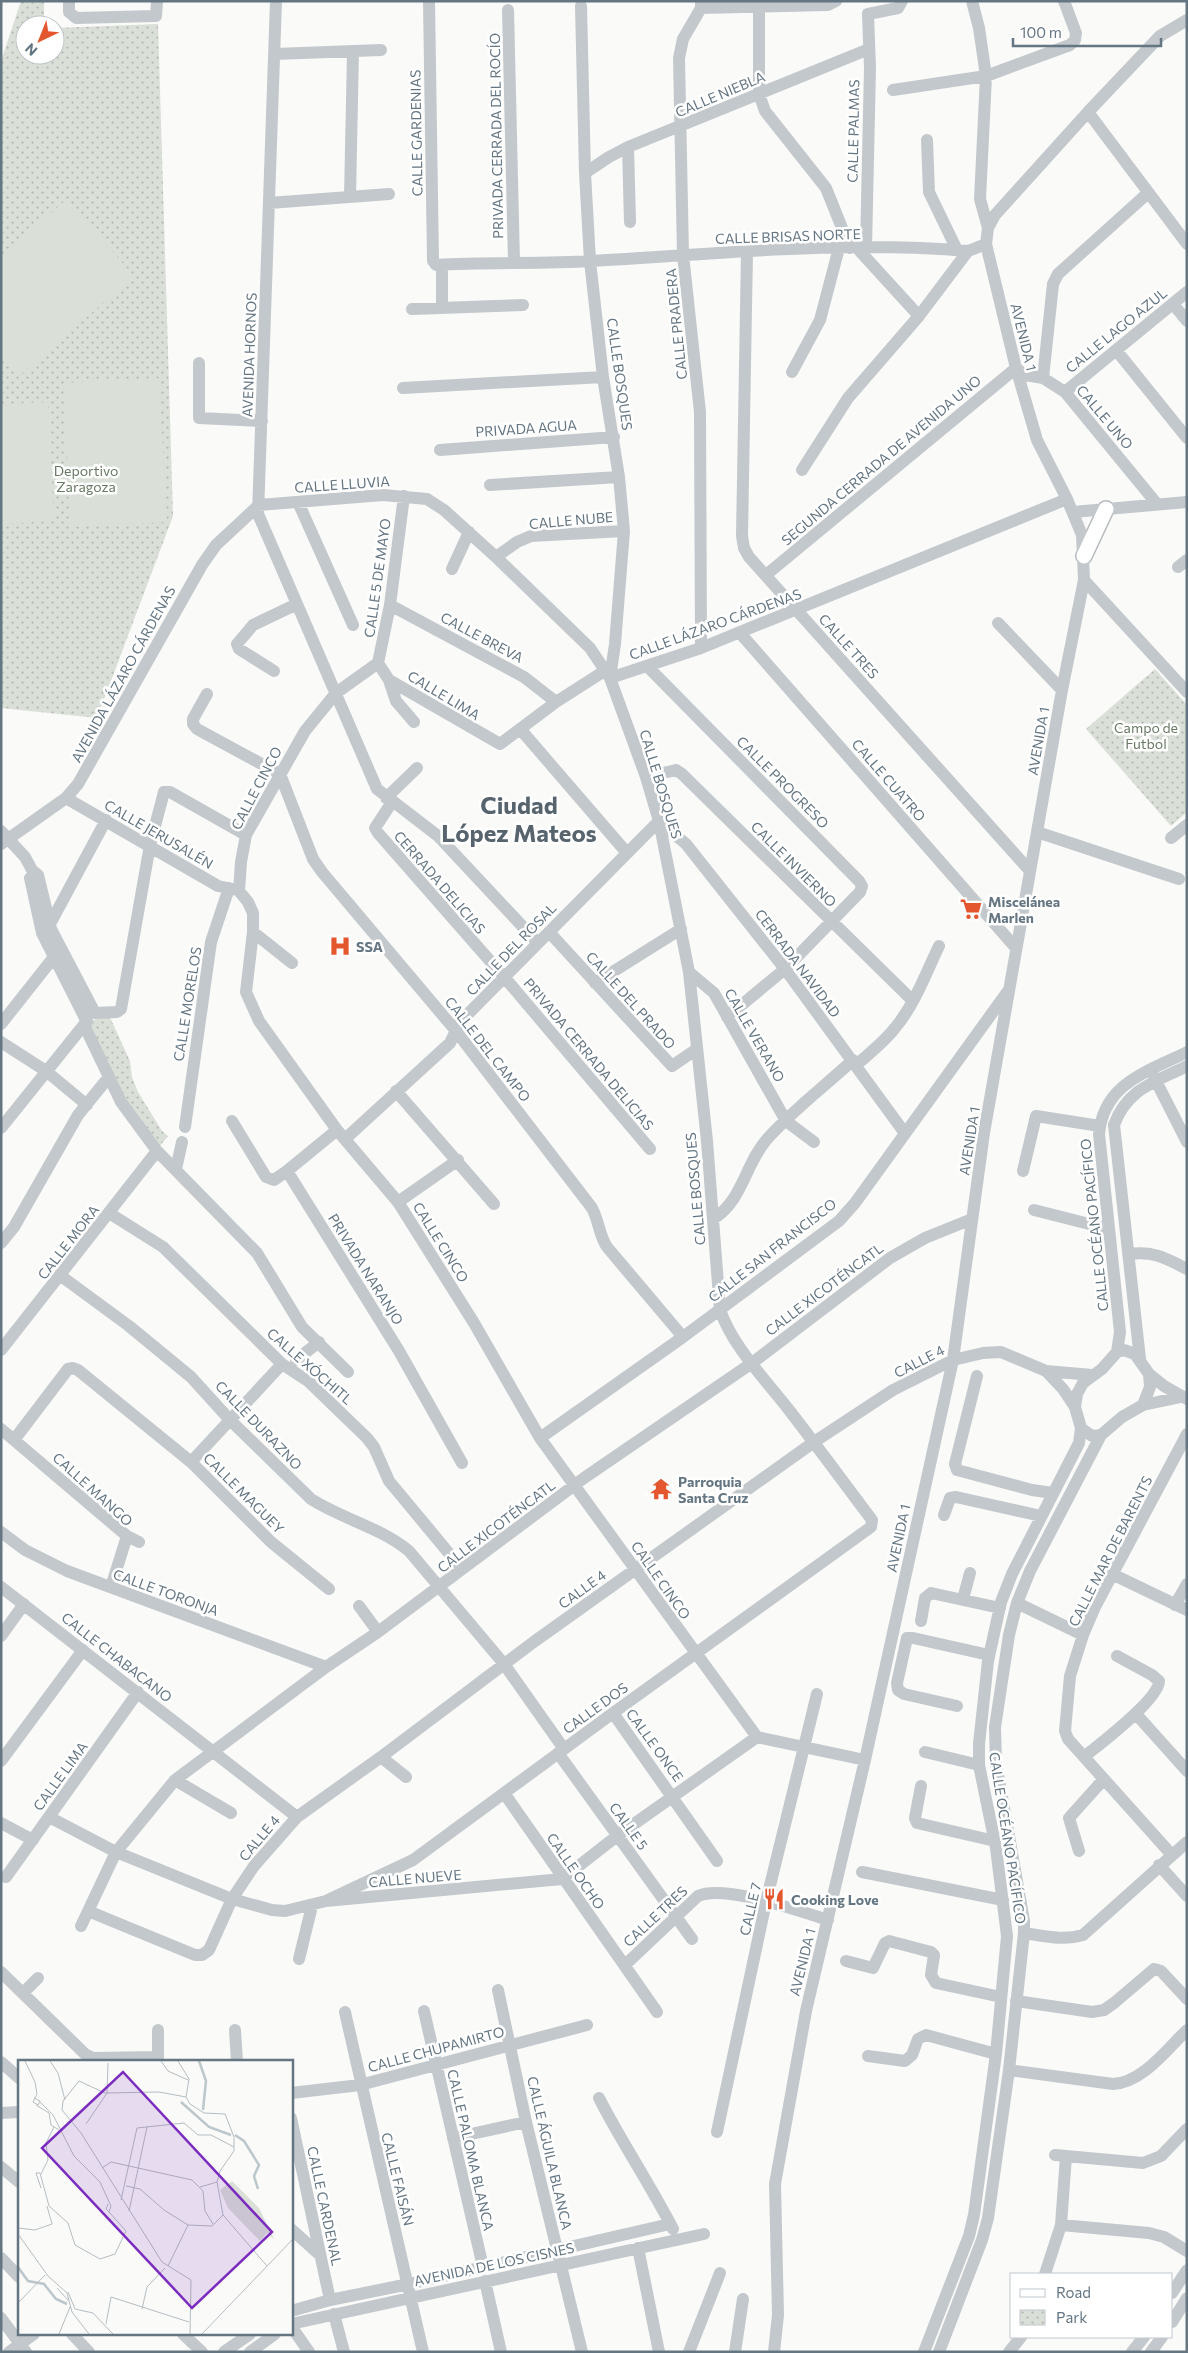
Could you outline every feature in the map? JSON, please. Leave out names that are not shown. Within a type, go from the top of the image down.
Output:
[{"type":"main road","points":[[1084,556],[1106,509]]},
{"type":"street","points":[[69,1],[69,12],[76,18],[156,16],[157,1]]},
{"type":"street","name":"AVENIDA HORNOS","points":[[276,1],[258,514],[336,693]]},
{"type":"street","name":"CALLE GARDENIAS","points":[[429,1],[438,264],[442,308]]},
{"type":"street","points":[[972,1],[979,28],[986,76],[980,200],[988,228]]},
{"type":"street","points":[[893,90],[986,76],[1070,45],[1075,40],[1076,34],[1064,1]]},
{"type":"street","points":[[701,5],[828,6],[836,2]]},
{"type":"street","points":[[759,4],[759,94],[770,120],[826,188],[853,248],[919,316]]},
{"type":"street","name":"CALLE PALMAS","points":[[792,372],[820,320],[853,248],[869,49],[868,14],[901,4]]},
{"type":"street","name":"CALLE PRADERA","points":[[701,5],[683,39],[679,58],[683,255],[700,412],[701,648]]},
{"type":"street","name":"CALLE BOSQUES","points":[[581,6],[585,172],[590,261],[603,377],[614,437],[624,531],[615,644],[608,674],[646,777],[659,821],[689,972],[720,1310],[724,1322],[752,1363],[814,1442],[872,1520],[872,1524]]},
{"type":"street","name":"PRIVADA CERRADA DEL ROCÍO","points":[[508,10],[514,262]]},
{"type":"street","name":"AVENIDA 1","points":[[774,2352],[778,2315],[775,2184],[806,2011],[865,1760],[953,1360],[984,1133],[1062,690],[1084,580],[1082,535],[1068,499],[1037,440],[1016,368],[986,244],[988,228],[995,215],[1160,36],[1187,20]]},
{"type":"street","name":"CALLE NIEBLA","points":[[585,172],[609,156],[628,147],[869,49]]},
{"type":"street","points":[[274,54],[381,50]]},
{"type":"street","points":[[350,197],[352,51]]},
{"type":"street","points":[[1088,112],[1187,244]]},
{"type":"street","points":[[802,470],[848,398],[919,316],[963,251],[929,192],[927,140]]},
{"type":"street","points":[[628,147],[630,222]]},
{"type":"street","points":[[1043,378],[1053,284],[1058,274],[1148,193]]},
{"type":"street","points":[[269,203],[389,194]]},
{"type":"street","name":"CALLE BRISAS NORTE","points":[[438,264],[590,261],[853,248],[963,251],[986,244]]},
{"type":"street","name":"CALLE TRES","points":[[747,252],[742,536],[744,548],[749,557],[1030,871]]},
{"type":"street","name":"CALLE LAGO AZUL","points":[[1065,392],[1187,292]]},
{"type":"street","points":[[1172,304],[1187,321]]},
{"type":"street","points":[[412,309],[523,305]]},
{"type":"street","points":[[1116,350],[1187,438]]},
{"type":"street","points":[[199,363],[199,418],[262,420]]},
{"type":"street","name":"CALLE UNO","points":[[1016,368],[1025,375],[1043,378],[1065,392],[1157,504]]},
{"type":"street","name":"SEGUNDA CERRADA DE AVENIDA UNO","points":[[766,575],[1016,368]]},
{"type":"street","points":[[403,388],[603,377]]},
{"type":"street","name":"PRIVADA AGUA","points":[[440,450],[614,437]]},
{"type":"street","points":[[490,485],[619,477]]},
{"type":"street","name":"CALLE LLUVIA","points":[[259,505],[383,495],[404,496],[426,500],[444,510],[469,532]]},
{"type":"street","name":"CALLE 5 DE MAYO","points":[[378,663],[390,605],[404,496]]},
{"type":"street","name":"CALLE LÁZARO CÁRDENAS","points":[[500,744],[556,702],[608,674],[648,666],[701,648],[1068,499]]},
{"type":"street","points":[[298,502],[353,625]]},
{"type":"street","points":[[1074,512],[1187,502]]},
{"type":"street","name":"AVENIDA LÁZARO CÁRDENAS","points":[[4,838],[66,798],[78,784],[202,564],[222,540],[259,505]]},
{"type":"street","name":"CALLE NUBE","points":[[496,557],[517,542],[531,536],[624,531]]},
{"type":"street","points":[[452,569],[469,532],[590,648],[608,674]]},
{"type":"street","points":[[1084,580],[1187,692]]},
{"type":"street","points":[[274,671],[239,648],[237,644],[253,625],[297,604]]},
{"type":"street","name":"CALLE BREVA","points":[[390,605],[524,677],[556,702]]},
{"type":"street","points":[[998,623],[1062,690]]},
{"type":"street","name":"CALLE CUATRO","points":[[740,633],[1016,948]]},
{"type":"street","name":"CALLE CINCO","points":[[378,663],[336,693],[305,731],[246,835],[234,889],[248,902],[253,913],[253,932],[246,992],[250,1004],[258,1021],[302,1084],[398,1202],[474,1323],[540,1438],[694,1653],[757,1737]]},
{"type":"street","name":"CALLE LIMA","points":[[378,663],[389,680],[500,744]]},
{"type":"street","name":"CALLE PROGRESO","points":[[648,666],[862,886],[860,892],[785,969],[727,1017]]},
{"type":"street","points":[[389,680],[396,701],[414,722]]},
{"type":"street","points":[[336,693],[377,789],[438,836],[538,943]]},
{"type":"street","points":[[207,694],[193,719],[193,724],[197,729],[280,774]]},
{"type":"street","points":[[521,730],[627,853]]},
{"type":"street","name":"CERRADA DELICIAS","points":[[417,768],[389,800],[375,828],[505,978]]},
{"type":"street","name":"CALLE INVIERNO","points":[[646,777],[676,770],[682,774],[831,923],[913,1001]]},
{"type":"street","name":"CALLE DEL CAMPO","points":[[280,774],[317,866],[456,1031],[592,1208],[598,1218],[601,1237],[607,1248],[683,1337]]},
{"type":"street","points":[[1,1128],[88,1020],[117,1012],[121,1009],[150,846],[164,792],[170,792],[246,835]]},
{"type":"street","name":"CALLE JERUSALÉN","points":[[66,798],[218,886],[234,889]]},
{"type":"street","points":[[45,926],[106,820]]},
{"type":"street","name":"CALLE DEL ROSAL","points":[[287,1171],[341,1134],[396,1091],[450,1043],[460,1022],[659,821]]},
{"type":"street","name":"CERRADA NAVIDAD","points":[[659,821],[686,844],[785,969],[904,1132]]},
{"type":"street","points":[[1171,838],[1187,825]]},
{"type":"street","points":[[1037,832],[1179,879]]},
{"type":"street","points":[[4,838],[25,857],[32,870],[38,875],[45,926],[54,957],[88,1020]]},
{"type":"street","name":"CALLE MORELOS","points":[[185,1127],[211,942],[234,889]]},
{"type":"street","points":[[45,926],[88,1020],[108,1078],[121,1102],[158,1151],[257,1253],[297,1320],[348,1372]]},
{"type":"street","points":[[595,983],[681,929]]},
{"type":"street","points":[[253,932],[292,963]]},
{"type":"street","name":"CALLE DEL PRADO","points":[[549,932],[672,1066],[697,1049]]},
{"type":"street","points":[[713,1219],[725,1212],[732,1204],[750,1165],[767,1139],[854,1063],[883,1042],[913,1001],[939,946]]},
{"type":"street","points":[[1,1024],[54,957]]},
{"type":"street","name":"CALLE VERANO","points":[[689,972],[714,992],[786,1121]]},
{"type":"street","name":"PRIVADA CERRADA DELICIAS","points":[[505,978],[650,1149]]},
{"type":"street","name":"CALLE SAN FRANCISCO","points":[[540,1438],[683,1337],[839,1221],[855,1203],[904,1132],[1009,990]]},
{"type":"street","points":[[1,1042],[46,1071],[88,1105]]},
{"type":"street","name":"CALLE OCÉANO PACÍFICO","points":[[1140,1359],[1114,1125],[1119,1109],[1128,1099],[1154,1076],[1187,1052]]},
{"type":"street","name":"CALLE OCÉANO PACÍFICO","points":[[1117,1352],[1120,1332],[1100,1126],[1105,1107],[1122,1086],[1187,1066]]},
{"type":"street","points":[[1154,1076],[1187,1142]]},
{"type":"street","points":[[1,1243],[14,1227],[78,1115],[108,1078]]},
{"type":"street","points":[[396,1091],[458,1160],[494,1204]]},
{"type":"street","points":[[1023,1171],[1036,1116],[1100,1126]]},
{"type":"street","points":[[232,1121],[266,1177],[274,1180],[287,1171]]},
{"type":"street","points":[[786,1121],[814,1142]]},
{"type":"street","points":[[176,1169],[182,1142]]},
{"type":"street","name":"CALLE MORA","points":[[1,1350],[158,1151]]},
{"type":"street","points":[[398,1202],[458,1160]]},
{"type":"street","name":"PRIVADA NARANJO","points":[[287,1171],[399,1351],[462,1464]]},
{"type":"street","points":[[1034,1210],[1109,1223],[1123,1215]]},
{"type":"street","name":"CALLE XÓCHITL","points":[[108,1213],[163,1247],[282,1364],[308,1381],[367,1438],[374,1447],[389,1481],[462,1569]]},
{"type":"street","name":"CALLE XICOTÉNCATL","points":[[81,1926],[116,1852],[175,1780],[575,1485],[752,1363],[890,1258],[925,1238],[972,1218]]},
{"type":"street","points":[[1129,1254],[1144,1252],[1158,1255],[1187,1269]]},
{"type":"street","name":"CALLE DURAZNO","points":[[61,1276],[129,1326],[191,1376],[230,1420],[311,1499],[396,1540],[409,1550],[439,1586]]},
{"type":"street","points":[[296,1360],[319,1342]]},
{"type":"street","points":[[1075,1407],[1077,1394],[1083,1383],[1102,1369],[1117,1352],[1130,1351],[1140,1359],[1149,1374],[1184,1398]]},
{"type":"street","name":"CALLE 4","points":[[88,1912],[195,1956],[202,1955],[209,1950],[232,1899],[254,1866],[297,1816],[381,1757],[504,1664],[635,1569],[814,1442],[893,1390],[953,1360],[983,1353],[1001,1352],[1046,1371],[1092,1375]]},
{"type":"street","points":[[191,1462],[282,1364]]},
{"type":"street","name":"CALLE MAGUEY","points":[[14,1440],[68,1369],[78,1370],[191,1462],[271,1542],[329,1589]]},
{"type":"street","name":"CALLE 4","points":[[1046,1371],[1063,1389],[1075,1407],[1081,1428]]},
{"type":"street","points":[[1143,1404],[1150,1387],[1149,1374]]},
{"type":"street","points":[[977,1376],[955,1464],[957,1470],[1014,1486],[1053,1493]]},
{"type":"street","points":[[1081,1428],[1092,1436],[1101,1435],[1122,1417],[1143,1404],[1184,1398]]},
{"type":"street","name":"CALLE OCÉANO PACÍFICO","points":[[924,2352],[969,2236],[974,2215],[996,2054],[1007,1936],[994,1842],[980,1765],[980,1727],[989,1655],[1000,1608],[1012,1574],[1079,1443],[1081,1428]]},
{"type":"street","name":"CALLE MANGO","points":[[1,1429],[127,1536],[111,1587]]},
{"type":"street","name":"CALLE MAR DE BARENTS","points":[[1171,1854],[1065,1734],[1070,1676],[1083,1635],[1187,1434]]},
{"type":"street","name":"CALLE OCÉANO PACÍFICO","points":[[939,2352],[982,2240],[988,2218],[1009,2070],[1024,1933],[1024,1921],[996,1763],[995,1727],[1009,1635],[1017,1603],[1030,1571],[1101,1435]]},
{"type":"street","points":[[944,1515],[950,1498],[956,1496],[1041,1516]]},
{"type":"street","name":"CALLE DOS","points":[[326,1901],[413,1860],[694,1653],[871,1527],[872,1524]]},
{"type":"street","name":"CALLE TORONJA","points":[[1,1532],[25,1550],[67,1571],[326,1667]]},
{"type":"street","points":[[127,1536],[139,1542]]},
{"type":"street","points":[[963,1599],[970,1573]]},
{"type":"street","points":[[1114,1574],[1181,1607],[1187,1584]]},
{"type":"street","points":[[439,1586],[504,1664],[561,1751]]},
{"type":"street","name":"CALLE CHABACANO","points":[[1,1587],[297,1816]]},
{"type":"street","points":[[921,1621],[927,1594],[931,1593],[1000,1608]]},
{"type":"street","points":[[1017,1603],[1083,1635]]},
{"type":"street","points":[[1,1636],[24,1604]]},
{"type":"street","points":[[359,1606],[378,1632]]},
{"type":"street","points":[[957,1706],[904,1694],[898,1690],[897,1682],[907,1638],[989,1655]]},
{"type":"street","points":[[1,1762],[84,1650]]},
{"type":"street","points":[[1085,1756],[1136,1714],[1158,1688],[1159,1681],[1152,1674],[1116,1656]]},
{"type":"street","name":"CALLE LIMA","points":[[6,1877],[138,1692]]},
{"type":"street","name":"CALLE 7","points":[[717,2132],[766,1902],[817,1694]]},
{"type":"street","name":"CALLE ONCE","points":[[613,1712],[717,1861]]},
{"type":"street","points":[[1136,1714],[1187,1771]]},
{"type":"street","points":[[980,1727],[995,1727]]},
{"type":"street","points":[[562,1880],[617,1836],[757,1737],[865,1760]]},
{"type":"street","name":"CALLE 5","points":[[561,1751],[617,1836],[692,1939]]},
{"type":"street","points":[[925,1752],[980,1765]]},
{"type":"street","points":[[381,1757],[406,1776]]},
{"type":"street","points":[[1079,1851],[1069,1818],[1104,1779]]},
{"type":"street","points":[[175,1780],[231,1813]]},
{"type":"street","points":[[920,1786],[915,1818],[917,1823],[994,1842]]},
{"type":"street","name":"CALLE OCHO","points":[[504,1793],[562,1880],[657,2012]]},
{"type":"street","name":"CALLE NUEVE","points":[[49,1816],[116,1852],[232,1899],[272,1910],[285,1911],[312,1906],[326,1901],[562,1880]]},
{"type":"street","points":[[1,1823],[33,1840]]},
{"type":"street","points":[[1024,1933],[1061,1939],[1071,1939],[1083,1935],[1171,1854],[1187,1842]]},
{"type":"street","points":[[1159,1865],[1187,1896]]},
{"type":"street","points":[[862,1872],[1003,1900]]},
{"type":"street","name":"CALLE TRES","points":[[625,1965],[698,1896],[707,1892],[716,1892],[766,1902]]},
{"type":"street","points":[[766,1902],[828,1920]]},
{"type":"street","points":[[299,1959],[312,1906]]},
{"type":"street","points":[[846,1961],[874,1968],[885,1943],[889,1941],[931,1952],[934,1955],[931,1976],[936,1982],[1001,1997]]},
{"type":"street","points":[[1016,2001],[1092,2012],[1104,2010],[1154,1969],[1161,1972],[1187,1999]]},
{"type":"street","points":[[1,1972],[24,1992],[85,2054],[93,2058],[158,2059],[158,2030]]},
{"type":"street","points":[[24,1992],[38,1978]]},
{"type":"street","name":"CALLE ÁGUILA BLANCA","points":[[498,1990],[526,2122],[582,2352]]},
{"type":"street","name":"CALLE PALOMA BLANCA","points":[[424,2011],[483,2267]]},
{"type":"street","name":"CALLE FAISÁN","points":[[344,2012],[424,2352]]},
{"type":"street","name":"CALLE CHUPAMIRTO","points":[[292,2093],[360,2084],[587,2025]]},
{"type":"street","points":[[235,2030],[237,2060]]},
{"type":"street","points":[[1009,2070],[1113,2084],[1125,2083],[1136,2078],[1187,2030]]},
{"type":"street","points":[[868,2056],[905,2061],[912,2055],[918,2040],[926,2035],[996,2054]]},
{"type":"street","points":[[1,2062],[18,2077]]},
{"type":"street","points":[[599,2098],[621,2141],[655,2194],[678,2240]]},
{"type":"street","points":[[1,2113],[18,2112]]},
{"type":"street","points":[[453,2138],[526,2122]]},
{"type":"street","name":"CALLE CARDENAL","points":[[292,2123],[330,2300]]},
{"type":"street","points":[[1045,2273],[1061,2225],[1060,2156],[1143,2162],[1161,2156],[1187,2128]]},
{"type":"street","points":[[982,2154],[997,2157]]},
{"type":"street","points":[[1,2167],[18,2181]]},
{"type":"street","name":"AVENIDA DE LOS CISNES","points":[[292,2310],[670,2224]]},
{"type":"street","points":[[1061,2225],[1149,2233],[1164,2237],[1187,2251]]},
{"type":"street","points":[[292,2231],[320,2255]]},
{"type":"street","name":"AVENIDA DE LOS CISNES","points":[[292,2325],[560,2264],[704,2234]]},
{"type":"street","points":[[638,2248],[659,2352]]},
{"type":"street","points":[[1,2258],[18,2276]]},
{"type":"street","points":[[1173,2291],[1187,2270]]},
{"type":"street","points":[[689,2352],[720,2273]]},
{"type":"street","points":[[485,2282],[501,2352]]},
{"type":"street","points":[[1173,2320],[1187,2298]]},
{"type":"street","points":[[735,2352],[743,2299]]},
{"type":"street","points":[[334,2314],[344,2352]]},
{"type":"street","points":[[1,2318],[23,2348]]},
{"type":"street","points":[[292,2326],[309,2352]]},
{"type":"street","points":[[9,2352],[23,2348],[32,2336]]},
{"type":"street","points":[[74,2336],[89,2352]]},
{"type":"street","points":[[185,2336],[202,2352]]},
{"type":"street","points":[[224,2352],[247,2336]]},
{"type":"street","points":[[250,2352],[273,2336]]},
{"type":"street","points":[[1009,2352],[1020,2338]]},
{"type":"street","points":[[1132,2352],[1143,2338]]},
{"type":"street","points":[[1151,2352],[1161,2338]]},
{"type":"green space","name":"Deportivo Zaragoza","points":[[21,1],[44,1],[44,15],[16,15]]},
{"type":"green space","name":"Deportivo Zaragoza","points":[[15,19],[15,65],[65,65],[65,28],[158,24],[173,516],[97,718],[1,708],[1,61]]},
{"type":"green space","points":[[67,199],[134,276],[18,377],[1,358],[1,257]]},
{"type":"green space","points":[[159,378],[167,522],[71,527],[63,383]]},
{"type":"green space","points":[[48,402],[54,521],[1,524],[1,404]]},
{"type":"green space","name":"Campo de Futbol","points":[[1155,669],[1187,705],[1187,812],[1171,826],[1086,729]]},
{"type":"green space","points":[[108,1013],[130,1061],[132,1077],[138,1092],[162,1131],[168,1136],[159,1147],[122,1101],[84,1025]]},
{"type":"place","name":"Miscelánea Marlen","points":[[971,909]]},
{"type":"place","name":"SSA","points":[[340,946]]},
{"type":"place","name":"Parroquia Santa Cruz","points":[[661,1489]]},
{"type":"place","name":"Cooking Love","points":[[774,1899]]},
{"type":"district","name":"Ciudad López Mateos","points":[[519,818]]}]
